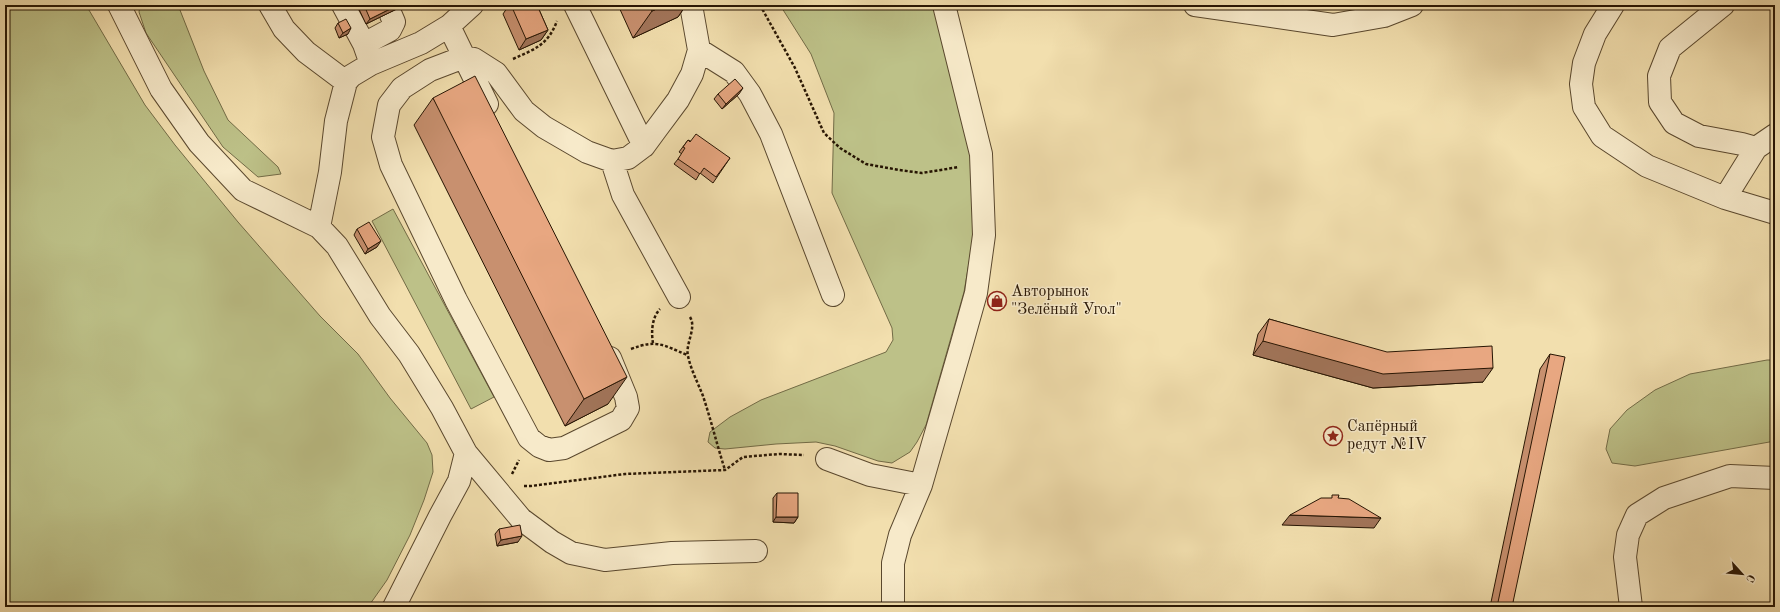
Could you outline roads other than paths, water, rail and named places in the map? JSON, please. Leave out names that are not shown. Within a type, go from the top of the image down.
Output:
[{"type":"lane","points":[[119,5],[161,89],[199,143],[243,190],[319,227],[337,246],[380,316],[409,354],[442,408],[466,452],[505,490],[521,520],[552,542],[571,553],[605,560],[672,553],[756,551]]},
{"type":"lane","points":[[270,5],[284,29],[306,52],[346,82]]},
{"type":"lane","points":[[343,5],[364,44],[371,64]]},
{"type":"lane","points":[[319,227],[330,172],[336,121],[346,82],[351,76],[371,64],[421,43],[448,26],[467,11],[472,5]]},
{"type":"lane","points":[[606,350],[626,397],[628,408],[621,420],[564,448],[549,450],[539,446],[529,438],[439,264],[391,165],[383,137],[389,105],[402,88],[430,70],[464,58],[474,60],[492,70],[501,78],[524,111],[544,127],[587,152],[612,161],[628,158],[644,146],[685,88],[692,74],[699,50],[691,5]]},
{"type":"lane","points":[[893,607],[893,563],[900,535],[921,485],[976,293],[984,235],[982,163],[944,5]]},
{"type":"lane","points":[[1196,5],[1333,25],[1384,16],[1412,5]]},
{"type":"lane","points":[[1613,5],[1595,34],[1584,63],[1581,84],[1584,107],[1602,136],[1647,166],[1725,198],[1775,213]]},
{"type":"lane","points":[[1723,5],[1670,48],[1659,76],[1660,102],[1674,123],[1699,136],[1756,148]]},
{"type":"lane","points":[[567,11],[644,146]]},
{"type":"lane","points":[[364,44],[390,30],[394,22],[391,15]]},
{"type":"lane","points":[[448,26],[496,122]]},
{"type":"lane","points":[[699,50],[734,72],[750,94],[770,134],[833,295]]},
{"type":"lane","points":[[1725,198],[1756,148],[1775,135]]},
{"type":"lane","points":[[612,161],[624,195],[679,297]]},
{"type":"lane","points":[[394,607],[459,481],[466,452]]},
{"type":"lane","points":[[827,459],[870,476],[921,485]]},
{"type":"lane","points":[[1631,607],[1625,557],[1628,535],[1637,515],[1664,498],[1730,476],[1775,478]]},
{"type":"place","name":"Авторынок \"Зелёный Угол\"","points":[[997,301]]},
{"type":"place","name":"Сапёрный редут №IV","points":[[1333,436]]}]
